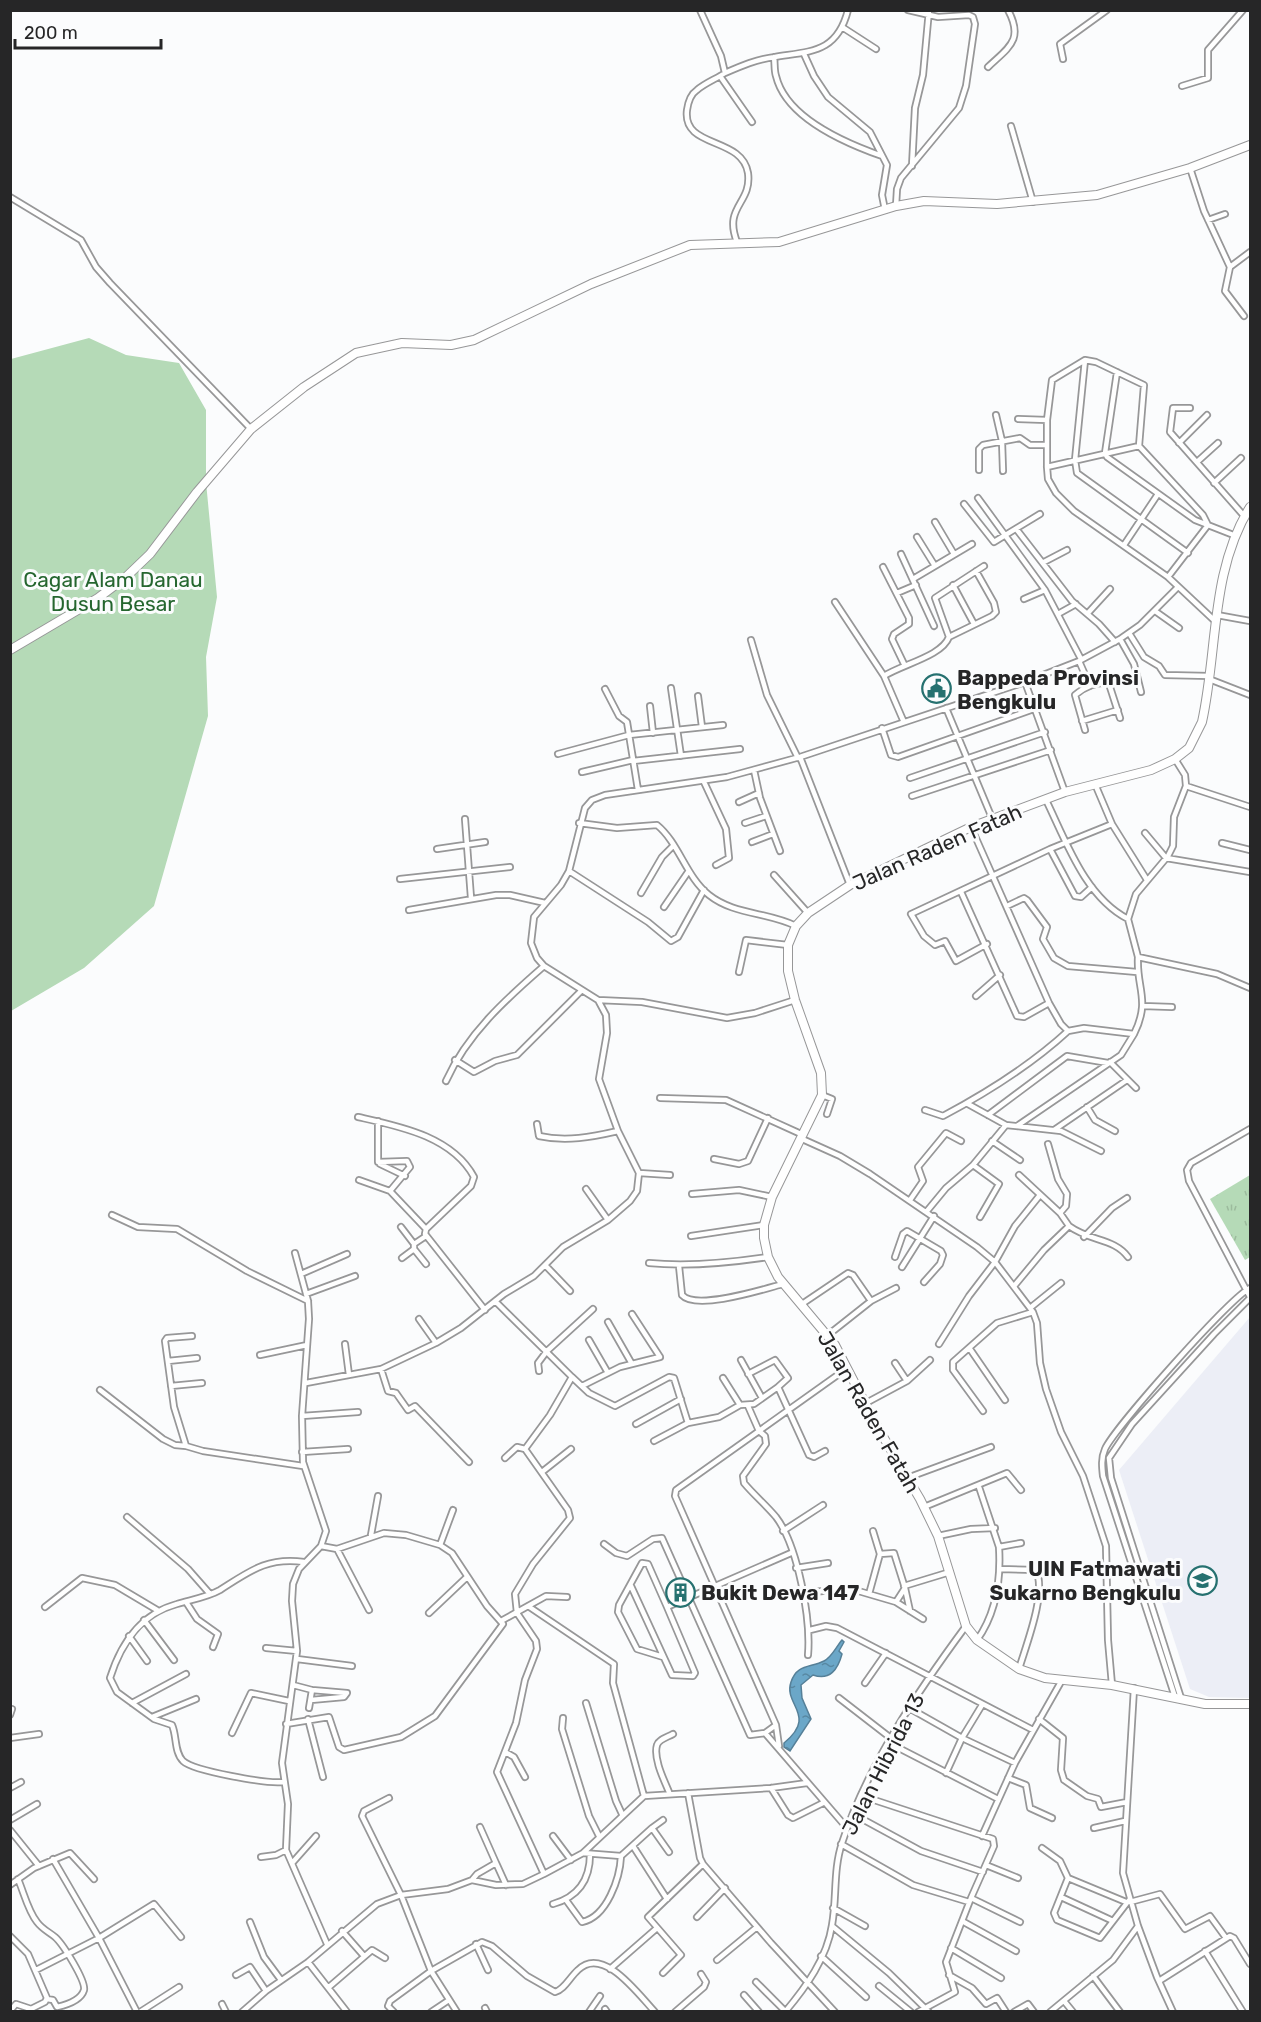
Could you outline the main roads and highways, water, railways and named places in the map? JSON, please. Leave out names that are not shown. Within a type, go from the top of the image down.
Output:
[{"type":"highway","points":[[10,650],[89,604],[126,577],[150,554],[197,492],[251,429],[304,387],[356,353],[402,343],[451,345],[474,340],[591,284],[676,249],[707,243],[779,242],[897,206],[930,201],[988,204],[1097,195],[1190,168],[1251,145]]},
{"type":"highway","name":"Jalan Raden Fatah","points":[[1251,507],[1236,536],[1222,578],[1200,728],[1189,748],[1175,759],[1156,768],[1065,792],[971,827],[850,885],[808,913],[796,926],[788,945],[788,971],[795,1000],[821,1073],[822,1095],[772,1197],[764,1225],[768,1257],[783,1284],[828,1335],[924,1507],[938,1536],[966,1626],[977,1640],[1019,1669],[1062,1680],[1134,1688],[1205,1704],[1251,1704]]},
{"type":"water","points":[[842,1640],[844,1642],[839,1651],[842,1654],[836,1669],[829,1675],[813,1675],[801,1685],[802,1698],[811,1719],[790,1751],[784,1747],[784,1743],[794,1733],[799,1717],[791,1697],[791,1682],[800,1669],[827,1659]]},
{"type":"place","name":"Bappeda Provinsi Bengkulu","points":[[936,689]]},
{"type":"place","name":"UIN Fatmawati Sukarno Bengkulu","points":[[1202,1580]]},
{"type":"place","name":"Bukit Dewa 147","points":[[680,1592]]},
{"type":"park label","name":"Cagar Alam Danau Dusun Besar","points":[[113,591]]}]
